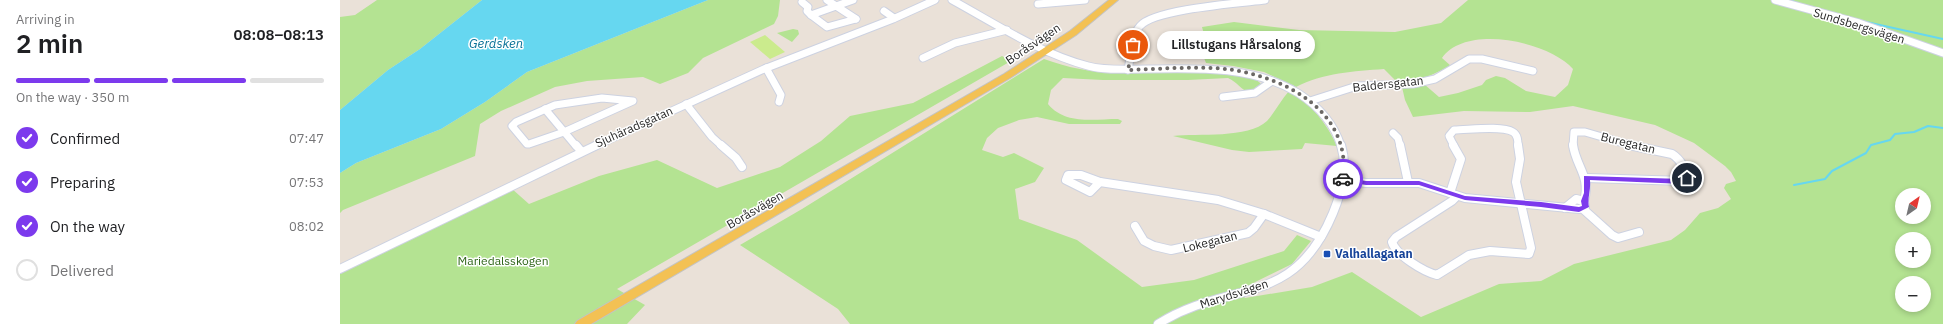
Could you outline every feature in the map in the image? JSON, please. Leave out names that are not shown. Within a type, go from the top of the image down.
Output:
[{"type":"main road","name":"Boråsvägen","points":[[581,324],[815,190],[1010,75],[1105,0]]},
{"type":"main road","name":"Boråsvägen","points":[[1044,49],[1090,20],[1114,0]]},
{"type":"street","points":[[802,2],[808,7],[807,11],[811,15],[827,27],[856,18],[827,0]]},
{"type":"street","points":[[811,15],[853,0]]},
{"type":"street","name":"Sjuhäradsgatan","points":[[340,269],[581,151],[766,68],[841,37],[894,18],[935,0]]},
{"type":"street","name":"Marydsvägen","points":[[952,0],[1044,49],[1069,60],[1092,66],[1128,70],[1225,69],[1251,74],[1272,81],[1294,91],[1310,101],[1327,118],[1336,132],[1345,161],[1343,180],[1333,214],[1321,237],[1296,267],[1277,279],[1255,289],[1181,311],[1158,324]]},
{"type":"street","points":[[1038,4],[1067,3],[1085,0]]},
{"type":"street","points":[[1128,70],[1137,31],[1141,23],[1146,20],[1165,15],[1265,0]]},
{"type":"street","name":"Sundsbergsvägen","points":[[1775,0],[1858,23],[1943,53]]},
{"type":"street","points":[[884,11],[894,18]]},
{"type":"street","points":[[923,58],[955,43],[1007,30]]},
{"type":"street","name":"Baldersgatan","points":[[1310,101],[1357,86],[1413,84],[1435,78],[1469,59],[1482,59],[1532,71]]},
{"type":"street","points":[[766,68],[781,95],[779,102]]},
{"type":"street","points":[[1223,97],[1252,95],[1260,92],[1272,81]]},
{"type":"street","points":[[602,98],[633,101],[564,132],[527,144],[512,126],[516,122],[545,110],[560,104],[602,98]]},
{"type":"street","points":[[686,104],[712,137],[736,158],[742,167]]},
{"type":"street","points":[[545,110],[581,151]]},
{"type":"street","points":[[1505,128],[1514,132],[1517,136],[1520,159],[1516,182],[1531,248],[1529,254],[1490,251],[1469,256],[1437,275],[1427,273],[1394,249],[1392,242],[1396,237],[1414,224],[1452,201],[1453,194],[1461,159],[1449,136],[1450,133],[1454,130],[1505,128]]},
{"type":"street","name":"Buregatan","points":[[1574,132],[1585,132],[1634,146],[1672,154],[1677,157],[1687,173],[1687,178],[1684,182],[1587,178],[1574,153],[1572,139],[1574,132]]},
{"type":"street","points":[[1393,133],[1398,138],[1408,182]]},
{"type":"street","points":[[1584,205],[1587,193],[1587,178]]},
{"type":"street","points":[[1343,180],[1366,183],[1408,182],[1428,185],[1465,198],[1520,202],[1565,208],[1584,205]]},
{"type":"street","points":[[1100,182],[1218,200],[1264,214],[1321,237]]},
{"type":"street","points":[[1584,205],[1612,235],[1618,238],[1639,232]]},
{"type":"street","name":"Lokegatan","points":[[1135,226],[1137,234],[1142,240],[1160,249],[1172,250],[1248,233],[1254,228],[1264,214]]},
{"type":"green space","points":[[377,0],[482,0],[420,49],[388,70],[340,110],[340,17],[355,15]]},
{"type":"green space","points":[[708,0],[780,0],[778,16],[774,24],[703,58],[688,73],[660,84],[643,77],[587,81],[555,87],[501,111],[480,124],[475,156],[343,210],[340,213],[340,173],[356,163],[441,129],[485,102],[527,72]]},
{"type":"green space","points":[[1468,0],[1943,0],[1943,324],[850,324],[838,309],[740,245],[802,209],[1044,59],[1062,65],[1102,72],[1218,72],[1237,74],[1252,78],[1261,84],[1260,87],[1254,90],[1246,91],[1228,78],[1188,80],[1103,80],[1063,78],[1051,90],[1048,104],[1055,111],[1071,118],[1090,120],[1118,119],[1122,121],[1120,124],[1069,124],[1037,117],[1019,120],[998,128],[987,138],[982,150],[1003,157],[1014,153],[1044,168],[1035,182],[1015,189],[1019,219],[1077,240],[1142,287],[1194,280],[1284,251],[1297,235],[1311,241],[1292,264],[1239,290],[1245,298],[1312,287],[1352,272],[1421,317],[1499,284],[1541,281],[1574,264],[1671,240],[1685,230],[1700,213],[1718,208],[1731,199],[1724,188],[1726,184],[1736,181],[1731,172],[1725,166],[1694,143],[1655,125],[1573,106],[1530,112],[1464,111],[1413,117],[1405,100],[1402,87],[1424,84],[1439,97],[1458,93],[1482,85],[1486,80],[1496,76],[1505,78],[1526,91],[1555,97],[1568,85],[1573,69],[1562,59],[1528,44],[1508,40],[1488,39],[1469,41],[1454,47],[1442,58],[1451,66],[1420,80],[1398,83],[1384,69],[1350,72],[1328,76],[1306,82],[1296,87],[1264,72],[1206,63],[1201,50],[1207,45],[1202,27],[1234,22],[1299,30],[1395,32],[1441,23]]},
{"type":"green space","points":[[793,29],[798,30],[799,34],[792,42],[777,33]]},
{"type":"green space","points":[[765,35],[785,52],[770,59],[750,42]]},
{"type":"green space","name":"Mariedalsskogen","points":[[1002,56],[1011,61],[617,289],[645,305],[627,324],[340,324],[340,273],[511,188],[529,204],[599,176],[657,160],[717,188],[780,167],[821,141],[850,116],[913,103]]},
{"type":"green space","points":[[1289,91],[1305,102],[1318,115],[1328,129],[1337,146],[1305,143],[1302,149],[1249,152],[1232,150],[1173,136],[1236,133],[1259,127],[1273,114]]},
{"type":"water","name":"Gerdsken","points":[[482,0],[708,0],[527,72],[485,102],[441,129],[356,163],[340,173],[340,110],[388,70],[420,49]]},
{"type":"waterway","points":[[1790,0],[1797,3]]},
{"type":"waterway","points":[[1862,21],[1943,39]]},
{"type":"waterway","points":[[1794,185],[1825,179],[1832,171],[1866,153],[1871,145],[1890,140],[1895,134],[1914,132],[1928,126],[1943,128]]},
{"type":"way so far","points":[[1133,45],[1132,58],[1128,70],[1205,68],[1234,70],[1262,77],[1302,95],[1319,109],[1336,132],[1341,144],[1345,161],[1343,179]]},
{"type":"place","name":"Lillstugans Hårsalong","points":[[1133,45]]},
{"type":"place","name":"Valhallagatan","points":[[1327,254]]},
{"type":"route","points":[[1343,179],[1366,183],[1419,183],[1465,198],[1541,204],[1579,210],[1585,207],[1584,201],[1587,193],[1587,178],[1595,177],[1684,182],[1687,178]]}]
